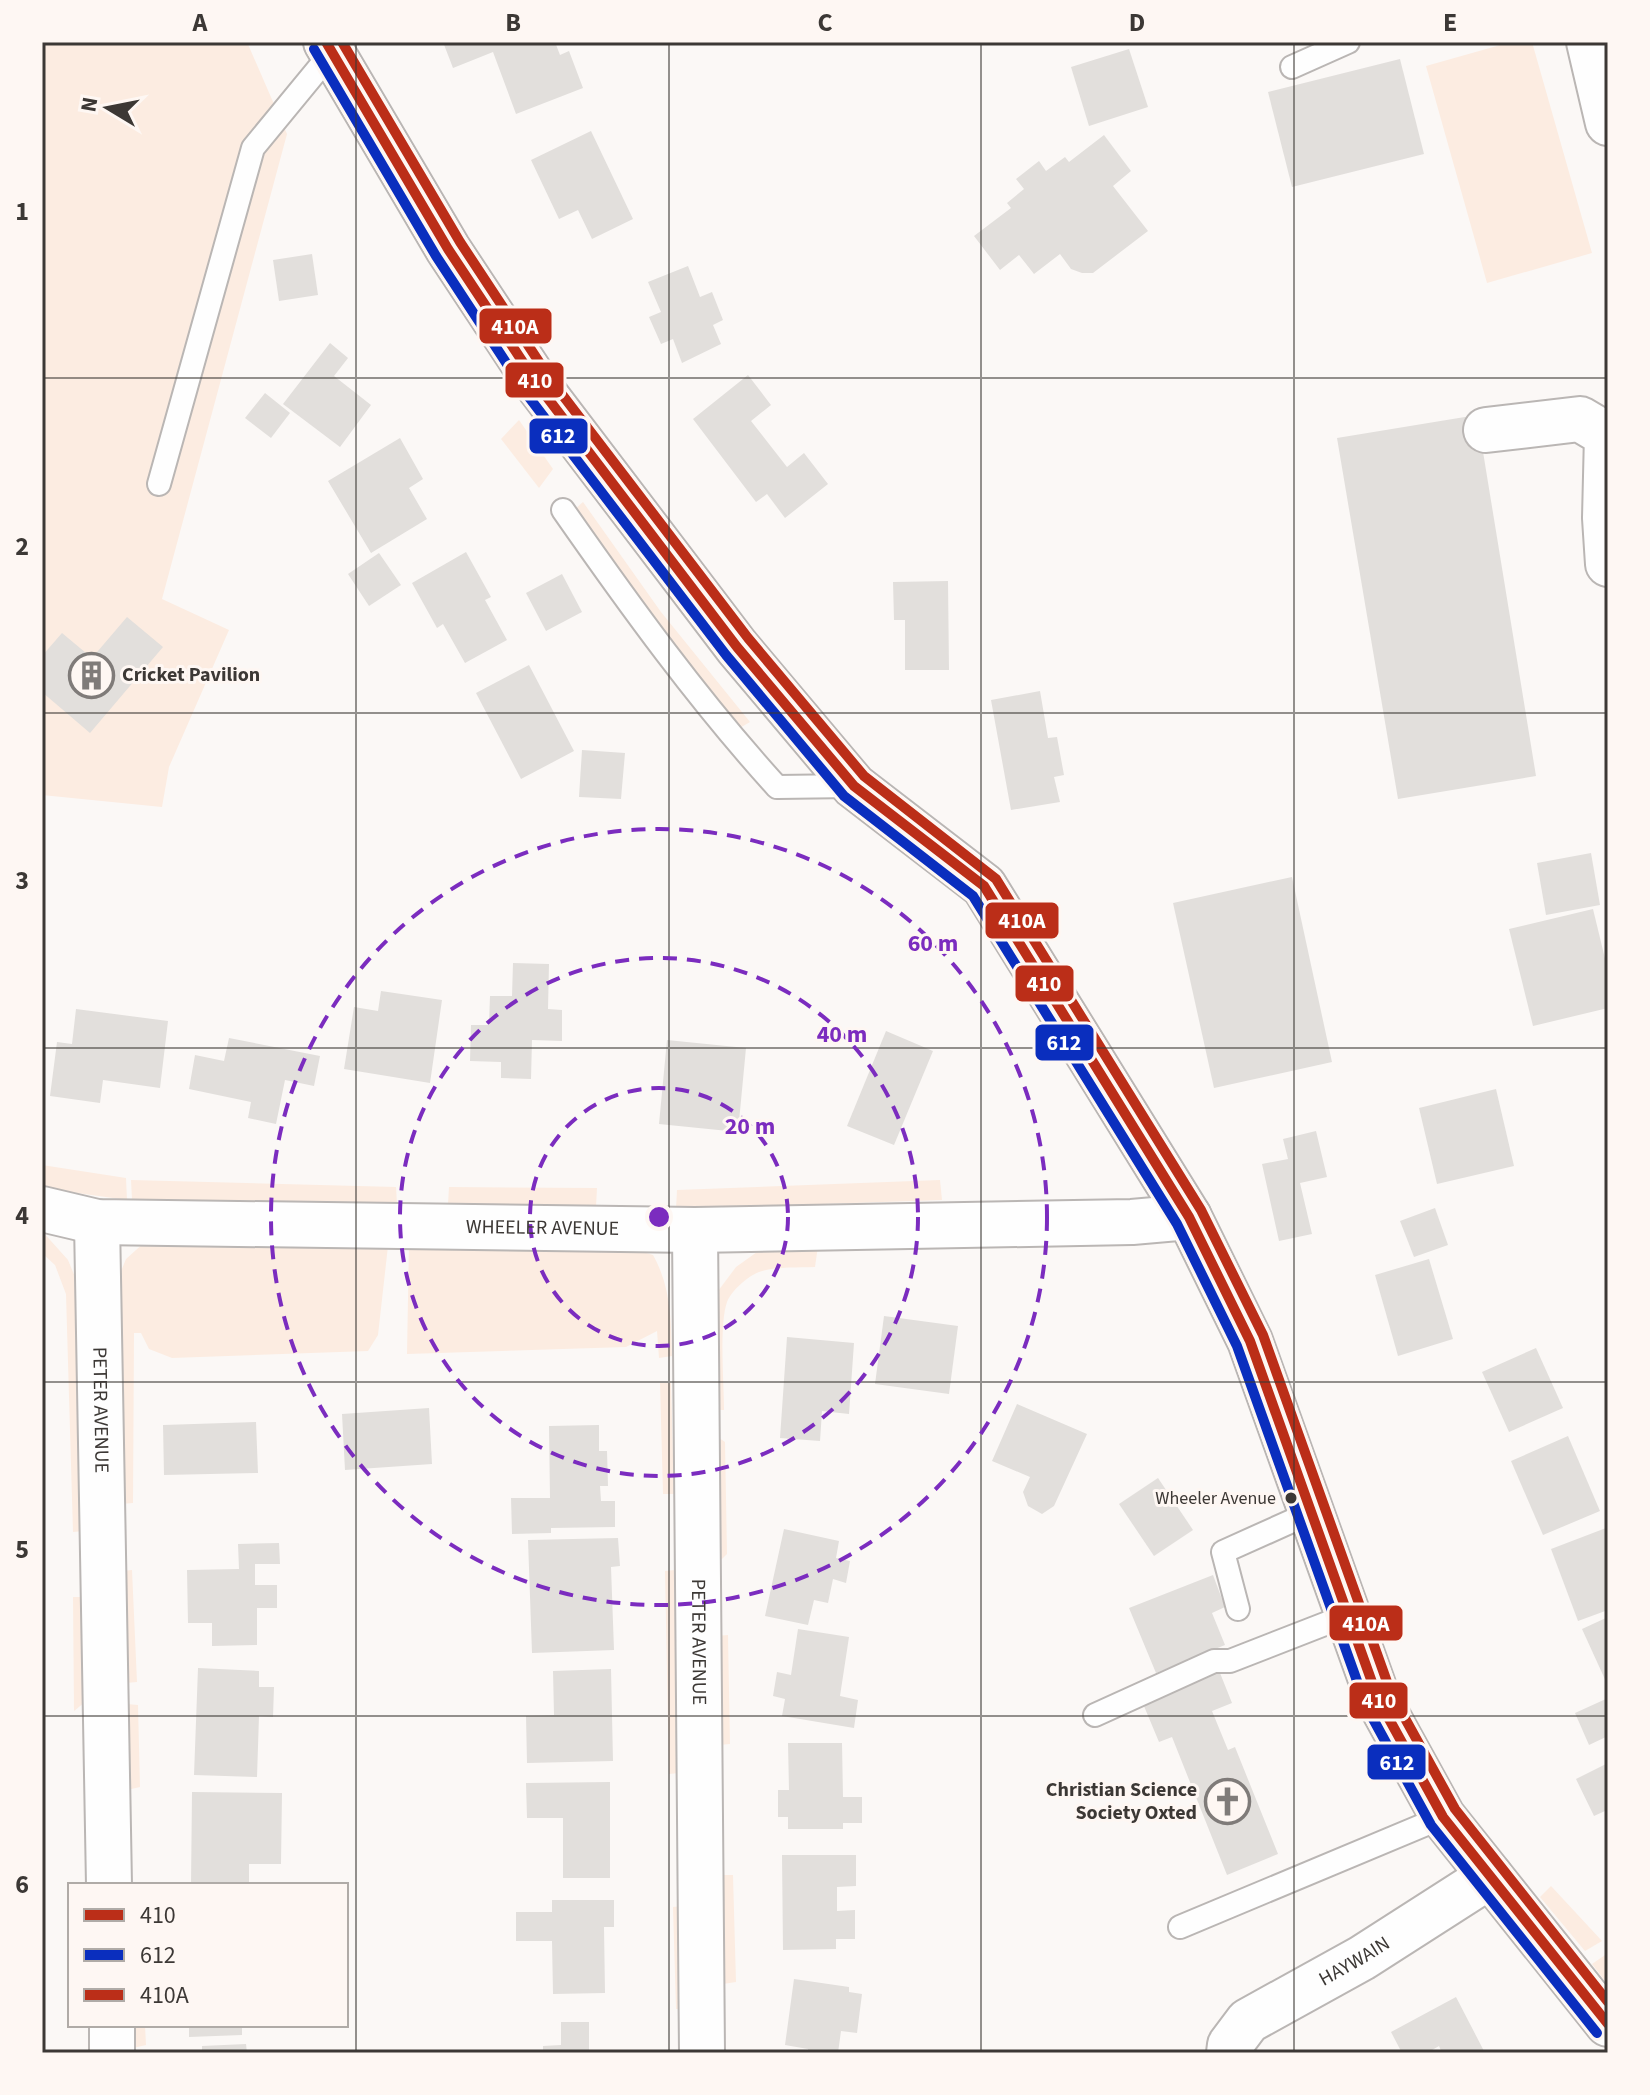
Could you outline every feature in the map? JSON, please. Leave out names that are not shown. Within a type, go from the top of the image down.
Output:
[{"type":"street","points":[[1589,42],[1608,123]]},
{"type":"street","points":[[329,47],[448,249],[540,388],[737,647],[854,786],[984,886],[1189,1217],[1250,1341],[1378,1699],[1443,1817],[1608,2024]]},
{"type":"street","points":[[1486,430],[1580,419],[1607,435],[1605,518],[1608,564]]},
{"type":"street","name":"WHEELER AVENUE","points":[[42,1209],[97,1222],[695,1230],[1132,1222],[1189,1217]]},
{"type":"street","name":"PETER AVENUE","points":[[97,1222],[109,1883]]},
{"type":"street","name":"PETER AVENUE","points":[[695,1230],[702,2053]]},
{"type":"street","name":"HAYWAIN","points":[[1229,2053],[1230,2045],[1248,2021],[1362,1958],[1490,1876]]},
{"type":"street","points":[[112,2027],[112,2053]]},
{"type":"lane","points":[[1292,67],[1348,42]]},
{"type":"lane","points":[[159,484],[253,148],[329,47]]},
{"type":"lane","points":[[563,510],[650,635],[777,787],[854,786]]},
{"type":"lane","points":[[1238,1609],[1223,1552],[1312,1512]]},
{"type":"lane","points":[[1095,1715],[1214,1661],[1230,1661],[1348,1615]]},
{"type":"lane","points":[[1180,1927],[1443,1817]]},
{"type":"shaded area","points":[[42,42],[247,42],[287,134],[162,599],[229,630],[169,767],[162,807],[42,795]]},
{"type":"shaded area","points":[[1511,42],[1532,42],[1592,253],[1487,283],[1426,66]]},
{"type":"shaded area","points":[[519,420],[553,469],[539,488],[501,439]]},
{"type":"shaded area","points":[[583,502],[661,612],[750,722],[738,729],[652,619],[573,511]]},
{"type":"shaded area","points":[[42,1165],[126,1178],[127,1200],[42,1188]]},
{"type":"shaded area","points":[[131,1180],[396,1187],[397,1204],[132,1200]]},
{"type":"shaded area","points":[[940,1180],[942,1200],[676,1209],[677,1190]]},
{"type":"shaded area","points":[[449,1187],[597,1188],[596,1207],[448,1204]]},
{"type":"shaded area","points":[[42,1231],[68,1260],[80,1289],[84,1531],[73,1532],[66,1294],[55,1265],[42,1253]]},
{"type":"shaded area","points":[[146,1241],[388,1246],[378,1335],[368,1351],[172,1358],[149,1349],[141,1333],[134,1333],[133,1503],[121,1504],[117,1281],[126,1259]]},
{"type":"shaded area","points":[[409,1242],[630,1248],[653,1255],[667,1292],[672,1356],[659,1358],[657,1331],[626,1347],[407,1354]]},
{"type":"shaded area","points":[[818,1246],[815,1267],[759,1272],[740,1284],[729,1297],[723,1325],[724,1410],[712,1410],[715,1295],[736,1267],[757,1252],[773,1247]]},
{"type":"shaded area","points":[[660,1383],[671,1383],[674,1494],[663,1494]]},
{"type":"shaded area","points":[[719,1438],[725,1442],[727,1554],[722,1559],[714,1557]]},
{"type":"shaded area","points":[[132,1570],[137,1682],[126,1683],[122,1571]]},
{"type":"shaded area","points":[[675,1570],[679,1773],[669,1774],[665,1571]]},
{"type":"shaded area","points":[[73,1597],[84,1597],[85,1702],[74,1711]]},
{"type":"shaded area","points":[[728,1635],[730,1744],[719,1745],[717,1636]]},
{"type":"shaded area","points":[[127,1704],[138,1705],[140,1787],[127,1790]]},
{"type":"shaded area","points":[[721,1875],[733,1875],[736,1982],[723,1984]]},
{"type":"shaded area","points":[[1551,1886],[1602,1941],[1585,1951],[1540,1897]]},
{"type":"shaded area","points":[[682,1906],[683,2009],[676,2009],[673,1907]]},
{"type":"shaded area","points":[[1608,1953],[1608,1985],[1592,1964]]},
{"type":"shaded area","points":[[132,2027],[145,2027],[146,2045],[133,2048]]},
{"type":"building","points":[[443,42],[555,42],[560,55],[569,51],[583,88],[516,114],[493,52],[453,68]]},
{"type":"building","points":[[1129,49],[1148,107],[1089,126],[1071,67]]},
{"type":"building","points":[[1400,59],[1424,154],[1292,187],[1268,92]]},
{"type":"building","points":[[591,131],[633,219],[592,239],[578,210],[559,219],[531,160]]},
{"type":"building","points":[[1104,135],[1131,171],[1113,186],[1148,231],[1093,273],[1071,269],[1060,254],[1034,274],[1019,255],[1000,270],[974,236],[1011,208],[1007,203],[1024,189],[1016,179],[1039,161],[1046,171],[1065,157],[1069,162]]},
{"type":"building","points":[[312,254],[318,295],[279,301],[273,260]]},
{"type":"building","points":[[688,266],[700,297],[712,292],[723,320],[713,325],[721,344],[682,363],[673,339],[661,344],[649,317],[661,312],[648,282]]},
{"type":"building","points":[[330,343],[348,358],[334,376],[371,405],[340,447],[283,404]]},
{"type":"building","points":[[748,375],[771,405],[751,421],[787,467],[804,453],[828,484],[785,518],[767,494],[756,502],[693,419]]},
{"type":"building","points":[[265,393],[290,413],[271,438],[245,418]]},
{"type":"building","points":[[1477,415],[1536,776],[1398,799],[1337,438]]},
{"type":"building","points":[[400,438],[423,479],[409,488],[427,519],[371,553],[328,481]]},
{"type":"building","points":[[466,552],[491,597],[485,600],[507,640],[465,663],[443,624],[437,628],[412,583]]},
{"type":"building","points":[[379,553],[401,585],[369,606],[348,574]]},
{"type":"building","points":[[562,574],[582,612],[546,631],[526,593]]},
{"type":"building","points":[[948,581],[949,670],[905,670],[905,620],[894,620],[893,582]]},
{"type":"building","name":"Cricket Pavilion","points":[[127,617],[163,647],[90,733],[42,692],[42,656],[62,633],[92,658]]},
{"type":"building","points":[[529,665],[574,751],[521,779],[476,693]]},
{"type":"building","points":[[1040,691],[1048,738],[1057,737],[1064,775],[1054,777],[1060,802],[1011,810],[991,700]]},
{"type":"building","points":[[582,750],[625,753],[621,799],[579,797]]},
{"type":"building","points":[[1591,853],[1600,905],[1546,915],[1537,863]]},
{"type":"building","points":[[1292,877],[1332,1062],[1214,1088],[1173,903]]},
{"type":"building","points":[[1593,909],[1608,971],[1608,1008],[1533,1026],[1509,929]]},
{"type":"building","points":[[513,963],[549,964],[548,1009],[562,1010],[562,1041],[532,1040],[531,1079],[501,1078],[501,1062],[470,1061],[471,1025],[489,1025],[490,996],[512,996]]},
{"type":"building","points":[[381,991],[442,1000],[430,1083],[344,1069],[354,1007],[378,1011]]},
{"type":"building","points":[[76,1009],[168,1021],[160,1088],[103,1080],[100,1103],[50,1096],[57,1042],[72,1044]]},
{"type":"building","points":[[886,1031],[933,1051],[894,1145],[847,1126]]},
{"type":"building","points":[[229,1038],[320,1056],[314,1086],[285,1080],[276,1124],[248,1118],[251,1102],[189,1089],[195,1055],[224,1061]]},
{"type":"building","points":[[667,1040],[746,1048],[738,1132],[659,1124]]},
{"type":"building","points":[[1496,1089],[1514,1166],[1437,1184],[1419,1108]]},
{"type":"building","points":[[1316,1131],[1327,1177],[1300,1183],[1312,1234],[1279,1241],[1262,1164],[1288,1159],[1283,1139]]},
{"type":"building","points":[[1435,1208],[1448,1245],[1414,1257],[1400,1221]]},
{"type":"building","points":[[1429,1259],[1453,1339],[1398,1356],[1375,1275]]},
{"type":"building","points":[[884,1316],[958,1326],[949,1394],[875,1384]]},
{"type":"building","points":[[787,1337],[854,1343],[849,1414],[822,1411],[820,1441],[780,1438]]},
{"type":"building","points":[[1536,1348],[1563,1408],[1509,1432],[1482,1372]]},
{"type":"building","points":[[1017,1404],[1087,1434],[1054,1506],[1042,1514],[1028,1506],[1023,1492],[1030,1477],[992,1461]]},
{"type":"building","points":[[429,1408],[432,1464],[345,1470],[342,1414]]},
{"type":"building","points":[[256,1422],[258,1473],[164,1475],[163,1425]]},
{"type":"building","points":[[599,1425],[599,1451],[607,1451],[608,1486],[600,1486],[601,1501],[615,1501],[615,1527],[551,1528],[551,1533],[512,1534],[511,1498],[550,1498],[549,1426]]},
{"type":"building","points":[[1568,1436],[1600,1511],[1543,1535],[1511,1461]]},
{"type":"building","points":[[1158,1478],[1193,1530],[1154,1556],[1119,1504]]},
{"type":"building","points":[[1606,1528],[1608,1610],[1578,1621],[1551,1549]]},
{"type":"building","points":[[784,1529],[839,1541],[836,1558],[850,1561],[846,1583],[833,1579],[828,1603],[814,1600],[808,1625],[765,1616]]},
{"type":"building","points":[[618,1538],[620,1566],[611,1567],[614,1650],[532,1653],[528,1540]]},
{"type":"building","points":[[279,1543],[280,1564],[255,1564],[255,1585],[277,1585],[277,1608],[257,1608],[257,1645],[212,1646],[212,1623],[188,1623],[187,1570],[239,1569],[238,1544]]},
{"type":"building","points":[[1213,1575],[1225,1607],[1212,1613],[1225,1645],[1156,1673],[1129,1608]]},
{"type":"building","points":[[1608,1617],[1608,1686],[1582,1629]]},
{"type":"building","points":[[798,1629],[849,1637],[840,1696],[858,1700],[854,1728],[782,1716],[785,1699],[773,1696],[777,1672],[791,1675]]},
{"type":"building","points":[[198,1668],[259,1671],[259,1687],[274,1687],[273,1717],[259,1716],[257,1777],[194,1775]]},
{"type":"building","name":"Christian Science Society Oxted","points":[[1218,1668],[1232,1703],[1212,1711],[1228,1750],[1235,1747],[1278,1854],[1227,1875],[1172,1737],[1159,1742],[1141,1699]]},
{"type":"building","points":[[611,1669],[613,1761],[527,1763],[526,1716],[554,1715],[553,1671]]},
{"type":"building","points":[[1608,1698],[1608,1736],[1589,1745],[1575,1713]]},
{"type":"building","points":[[788,1743],[842,1743],[843,1797],[862,1797],[862,1823],[843,1823],[843,1829],[788,1829],[788,1817],[778,1817],[778,1790],[789,1790]]},
{"type":"building","points":[[1608,1763],[1608,1819],[1605,1811],[1594,1816],[1576,1779]]},
{"type":"building","points":[[610,1782],[610,1878],[563,1878],[563,1818],[527,1818],[526,1783]]},
{"type":"building","points":[[192,1792],[282,1793],[281,1864],[249,1864],[249,1883],[191,1883]]},
{"type":"building","points":[[782,1855],[856,1855],[856,1886],[837,1887],[837,1911],[855,1910],[855,1939],[836,1939],[836,1949],[783,1950]]},
{"type":"building","points":[[552,1900],[614,1900],[614,1927],[604,1927],[605,1993],[553,1994],[552,1941],[516,1941],[516,1912],[552,1912]]},
{"type":"building","points":[[794,1979],[849,1987],[849,1992],[862,1994],[857,2033],[841,2031],[838,2053],[808,2053],[808,2049],[785,2045]]},
{"type":"building","points":[[1456,1997],[1485,2053],[1442,2053],[1439,2046],[1427,2053],[1402,2053],[1391,2032]]},
{"type":"building","points":[[561,2022],[589,2022],[589,2053],[543,2053],[543,2046],[561,2045]]},
{"type":"building","points":[[189,2027],[242,2027],[242,2035],[189,2037]]},
{"type":"building","points":[[246,2044],[247,2053],[202,2053],[202,2046]]},
{"type":"transit line","name":"410","points":[[326,42],[448,249],[540,388],[737,647],[854,786],[984,886],[1189,1217],[1250,1341],[1378,1699],[1443,1817],[1608,2024]]},
{"type":"transit line","name":"410A","points":[[342,42],[460,242],[551,380],[748,638],[864,776],[996,879],[1201,1210],[1263,1335],[1391,1693],[1455,1809],[1608,2002]]},
{"type":"transit line","name":"612","points":[[314,49],[436,256],[528,396],[726,655],[844,796],[973,896],[1177,1224],[1237,1346],[1366,1706],[1431,1825],[1597,2033]]},
{"type":"place","name":"Cricket Pavilion","points":[[91,675]]},
{"type":"place","name":"Wheeler Avenue","points":[[1291,1498]]},
{"type":"place","name":"Christian Science Society Oxted","points":[[1228,1802]]}]
